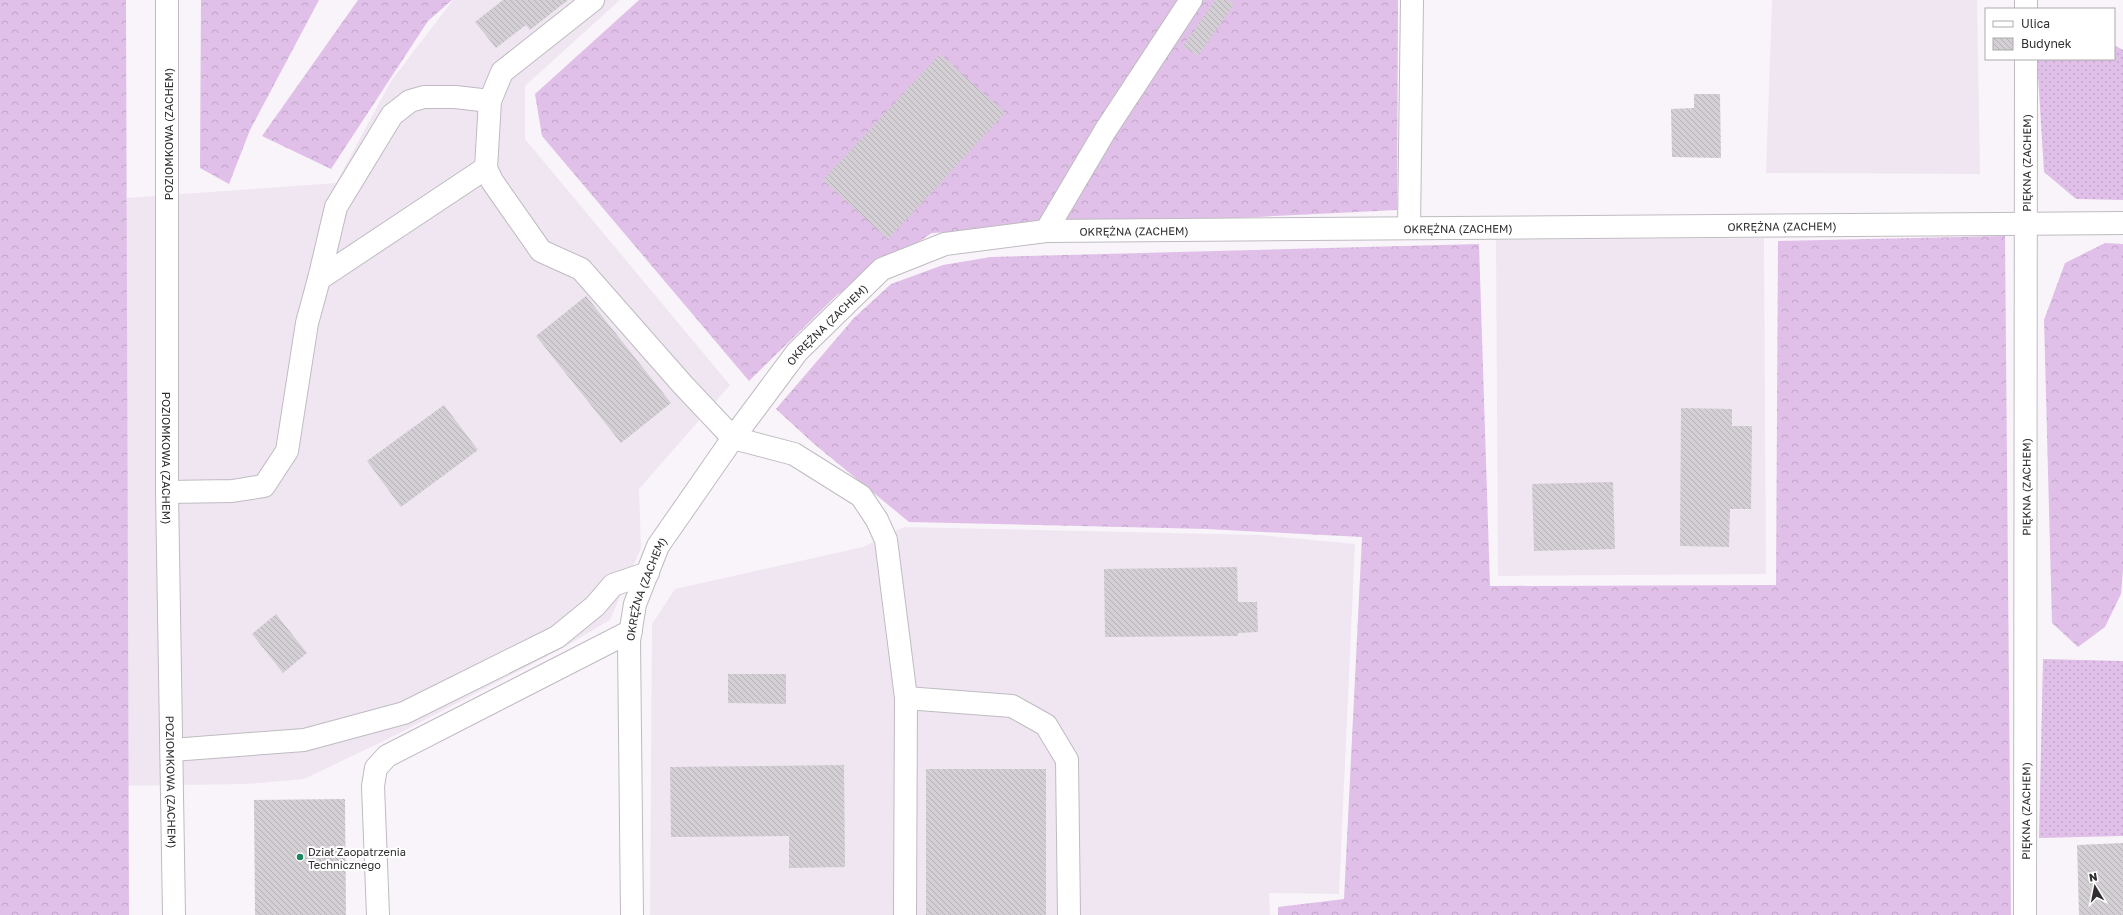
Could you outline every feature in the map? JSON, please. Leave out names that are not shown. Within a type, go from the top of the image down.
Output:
[{"type":"lane","name":"POZIOMKOWA (ZACHEM)","points":[[167,0],[167,492],[174,915]]},
{"type":"lane","points":[[593,0],[502,72],[490,101],[486,168],[492,182],[541,251],[581,269],[683,385],[733,438],[794,454],[860,496],[877,520],[886,540],[906,698],[905,915]]},
{"type":"lane","points":[[1046,231],[1106,131],[1191,0]]},
{"type":"lane","points":[[1409,228],[1412,0]]},
{"type":"lane","name":"PIĘKNA (ZACHEM)","points":[[2025,915],[2026,60]]},
{"type":"lane","points":[[167,492],[232,491],[264,486],[286,451],[307,323],[336,207],[392,115],[410,101],[424,97],[455,96],[490,101]]},
{"type":"lane","points":[[319,279],[486,168]]},
{"type":"lane","name":"OKRĘŻNA (ZACHEM)","points":[[632,915],[629,649],[635,604],[658,546],[733,438],[797,352],[882,269],[945,244],[1046,231],[2123,223]]},
{"type":"lane","points":[[172,750],[304,740],[404,713],[557,637],[595,606],[613,585],[648,573]]},
{"type":"lane","points":[[378,915],[373,786],[376,768],[387,756],[631,630]]},
{"type":"lane","points":[[906,698],[1012,706],[1046,725],[1067,760],[1069,915]]},
{"type":"shaded area","points":[[453,0],[620,0],[525,86],[525,139],[730,385],[639,489],[641,548],[610,620],[563,648],[394,736],[304,779],[247,784],[108,786],[127,198],[336,183],[391,81]]},
{"type":"shaded area","points":[[1772,0],[1977,0],[1980,174],[1766,173]]},
{"type":"shaded area","points":[[1764,238],[1766,574],[1498,576],[1496,240]]},
{"type":"shaded area","points":[[904,527],[1260,535],[1355,544],[1339,894],[1269,893],[1270,915],[650,915],[652,624],[675,589],[863,547]]},
{"type":"green space","points":[[0,0],[126,0],[129,915],[0,915]]},
{"type":"green space","points":[[201,0],[319,0],[250,130],[229,184],[200,168]]},
{"type":"green space","points":[[358,0],[452,0],[428,21],[331,169],[262,136]]},
{"type":"green space","points":[[639,0],[1398,0],[1397,210],[932,233],[837,295],[749,381],[542,136],[535,94]]},
{"type":"green space","points":[[2115,46],[2123,50],[2123,200],[2076,199],[2044,172],[2037,60],[2115,60]]},
{"type":"green space","points":[[2005,236],[2011,915],[1278,915],[1278,907],[1344,899],[1362,537],[1206,529],[909,522],[813,443],[776,409],[854,318],[891,284],[943,265],[991,257],[1479,244],[1490,586],[1776,585],[1778,241]]},
{"type":"green space","points":[[2105,243],[2123,244],[2123,570],[2121,594],[2105,627],[2078,647],[2052,623],[2044,320],[2065,263]]},
{"type":"green space","points":[[2043,659],[2123,661],[2123,836],[2039,838]]},
{"type":"building","points":[[503,0],[568,0],[530,30],[526,25],[496,48],[475,22]]},
{"type":"building","points":[[1215,0],[1227,0],[1234,4],[1198,56],[1183,46]]},
{"type":"building","points":[[940,54],[1005,113],[888,239],[823,180]]},
{"type":"building","points":[[1694,94],[1720,94],[1721,158],[1672,157],[1671,109],[1694,108]]},
{"type":"building","points":[[586,296],[671,403],[621,443],[536,336]]},
{"type":"building","points":[[444,405],[478,450],[401,507],[367,461]]},
{"type":"building","points":[[1681,408],[1732,409],[1732,426],[1752,426],[1751,509],[1730,509],[1729,547],[1680,546]]},
{"type":"building","points":[[1613,482],[1615,549],[1534,551],[1532,484]]},
{"type":"building","points":[[1237,567],[1238,602],[1257,602],[1258,632],[1238,633],[1238,636],[1105,637],[1104,569]]},
{"type":"building","points":[[276,614],[307,653],[283,673],[252,634]]},
{"type":"building","points":[[728,674],[786,674],[786,704],[728,703]]},
{"type":"building","points":[[844,765],[845,867],[789,868],[789,836],[671,837],[670,767]]},
{"type":"building","points":[[926,769],[1046,769],[1046,915],[926,915]]},
{"type":"building","name":"Dział Zaopatrzenia Technicznego","points":[[345,799],[346,915],[255,915],[254,800]]},
{"type":"building","points":[[2123,843],[2123,915],[2079,915],[2077,845]]},
{"type":"place","name":"Dział Zaopatrzenia Technicznego","points":[[300,857]]}]
